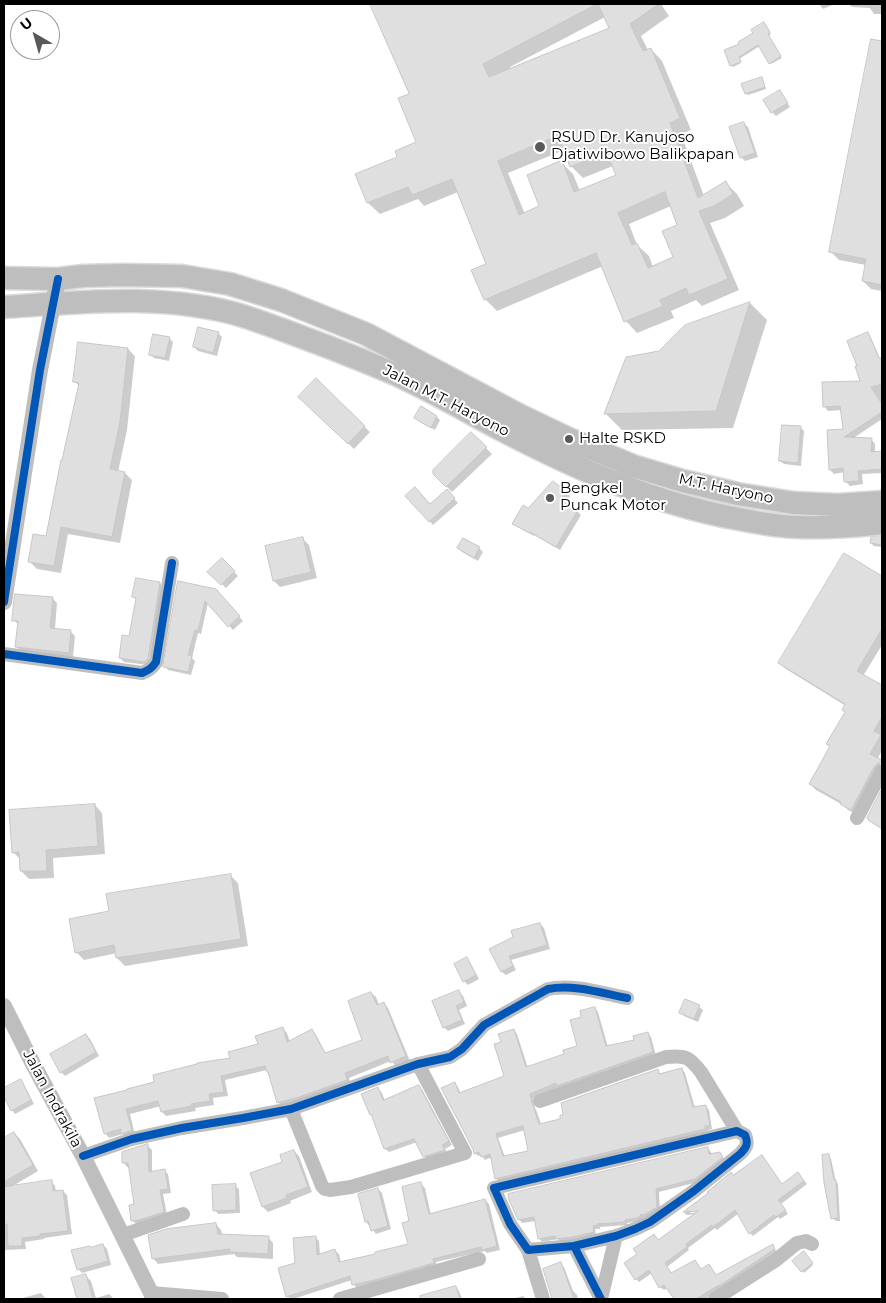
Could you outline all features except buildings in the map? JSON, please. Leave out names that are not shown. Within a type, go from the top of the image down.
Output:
[{"type":"highway","name":"Jalan M.T. Haryono","points":[[4,278],[58,279],[83,276],[173,276],[230,284],[281,300],[366,334],[494,403]]},
{"type":"highway","name":"Jalan M.T. Haryono","points":[[4,307],[125,301],[157,302],[213,309],[243,316],[396,374],[504,431],[580,468],[630,489],[676,505],[718,516],[798,527],[882,523]]},
{"type":"highway","name":"M.T. Haryono","points":[[494,403],[596,451],[633,466],[683,481],[738,494],[794,503],[838,505],[882,502]]},
{"type":"street","points":[[4,602],[40,370],[58,279]]},
{"type":"street","points":[[4,654],[142,673],[148,671],[156,662],[172,563]]},
{"type":"street","points":[[856,818],[882,771]]},
{"type":"street","points":[[83,1156],[132,1139],[182,1128],[291,1109],[418,1064],[450,1057],[462,1049],[484,1025],[548,989],[572,987],[628,998]]},
{"type":"street","name":"Jalan Indrakila","points":[[4,1006],[83,1156],[152,1296]]},
{"type":"street","points":[[528,1250],[574,1246],[616,1236],[650,1222],[694,1191],[740,1154],[746,1148],[747,1140],[745,1135],[737,1131],[701,1072],[687,1057],[666,1057],[540,1101]]},
{"type":"street","points":[[291,1109],[322,1186],[325,1189],[351,1187],[465,1153],[418,1064]]},
{"type":"street","points":[[543,1299],[528,1250],[510,1224],[494,1188],[737,1131]]},
{"type":"street","points":[[123,1235],[183,1214]]},
{"type":"street","points":[[601,1299],[616,1236]]},
{"type":"street","points":[[715,1299],[776,1260],[797,1243],[806,1241],[812,1244]]},
{"type":"street","points":[[574,1246],[601,1299]]},
{"type":"street","points":[[340,1299],[480,1259]]},
{"type":"street","points":[[152,1296],[222,1299]]},
{"type":"cycle path","points":[[4,602],[40,370],[58,279]]},
{"type":"cycle path","points":[[4,654],[142,673],[147,671],[156,662],[172,563]]},
{"type":"cycle path","points":[[83,1156],[132,1139],[182,1128],[291,1109],[418,1064],[450,1057],[462,1049],[484,1025],[548,989],[578,988],[627,998]]},
{"type":"cycle path","points":[[574,1246],[616,1236],[650,1222],[694,1191],[740,1154],[746,1146],[745,1135],[737,1131],[494,1188],[510,1224],[528,1250],[574,1246],[601,1299]]},
{"type":"place","name":"RSUD Dr. Kanujoso Djatiwibowo Balikpapan","points":[[540,147]]},
{"type":"place","name":"Halte RSKD","points":[[569,439]]},
{"type":"place","name":"Bengkel Puncak Motor","points":[[550,498]]}]
